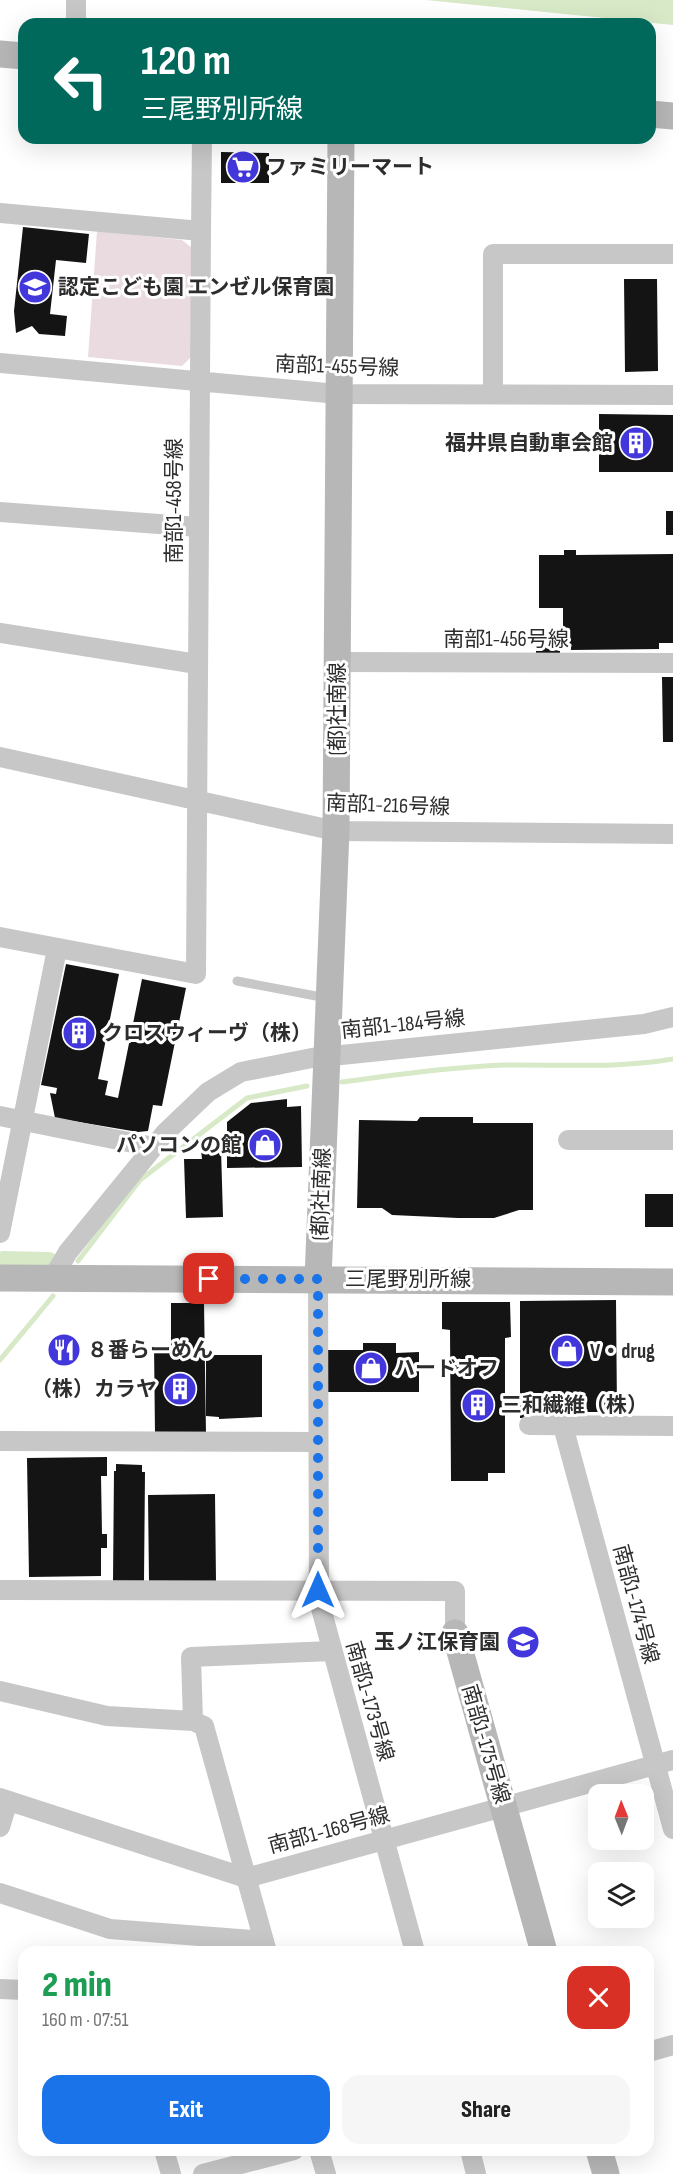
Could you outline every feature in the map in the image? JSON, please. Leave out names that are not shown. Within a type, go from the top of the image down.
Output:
[{"type":"street","points":[[0,54],[18,56]]},
{"type":"street","points":[[656,115],[673,116]]},
{"type":"street","name":"南部1-458号線","points":[[57,948],[196,974],[202,144]]},
{"type":"street","name":"(都)社南線","points":[[318,1279],[336,831],[341,144]]},
{"type":"street","points":[[0,213],[201,231]]},
{"type":"street","points":[[493,393],[493,254],[673,255]]},
{"type":"street","name":"南部1-455号線","points":[[0,363],[338,394],[673,395]]},
{"type":"street","points":[[0,512],[198,528]]},
{"type":"street","points":[[0,633],[197,664]]},
{"type":"street","name":"南部1-456号線","points":[[338,662],[673,663]]},
{"type":"street","name":"南部1-216号線","points":[[0,757],[336,831],[673,834]]},
{"type":"street","points":[[0,937],[57,948],[0,1233]]},
{"type":"street","name":"南部1-184号線","points":[[52,1279],[68,1252],[153,1147],[208,1092],[240,1072],[326,1056],[632,1025],[673,1017]]},
{"type":"street","points":[[0,1116],[153,1147]]},
{"type":"street","points":[[568,1140],[673,1140]]},
{"type":"street","name":"三尾野別所線","points":[[0,1278],[673,1282]]},
{"type":"street","name":"南部1-173号線","points":[[318,1279],[318,1590],[331,1651],[413,1946]]},
{"type":"street","points":[[529,1425],[673,1426]]},
{"type":"street","name":"南部1-174号線","points":[[564,1426],[565,1439],[664,1762],[673,1829]]},
{"type":"street","points":[[0,1441],[318,1442]]},
{"type":"street","name":"南部1-175号線","points":[[0,1590],[455,1591],[455,1633],[542,1946]]},
{"type":"street","points":[[193,1721],[191,1657],[331,1651]]},
{"type":"street","points":[[0,1691],[107,1716],[193,1721],[204,1726],[266,1946],[110,1929],[0,1893]]},
{"type":"street","name":"南部1-168号線","points":[[246,1878],[664,1762]]},
{"type":"street","points":[[0,1827],[4,1800],[246,1878]]},
{"type":"street","points":[[0,1989],[18,1990]]},
{"type":"street","points":[[654,2050],[673,2045]]},
{"type":"street","points":[[166,2156],[171,2174]]},
{"type":"street","points":[[203,2174],[271,2156]]},
{"type":"street","points":[[321,2156],[326,2174]]},
{"type":"street","points":[[472,2156],[477,2174]]},
{"type":"street","points":[[601,2156],[606,2174]]},
{"type":"lane","points":[[237,981],[316,996]]},
{"type":"shaded area","points":[[426,0],[673,0],[673,25],[656,23],[656,18],[604,18]]},
{"type":"shaded area","points":[[97,231],[182,240],[192,248],[192,356],[182,366],[88,357]]},
{"type":"building","points":[[221,152],[269,153],[269,183],[221,183]]},
{"type":"building","name":"認定こども園 エンゼル保育園","points":[[23,227],[89,234],[86,263],[56,260],[50,314],[67,316],[65,336],[39,334],[32,326],[16,333],[14,311]]},
{"type":"building","points":[[624,279],[657,279],[658,371],[625,372]]},
{"type":"building","name":"福井県自動車会館","points":[[599,414],[673,415],[673,472],[599,472]]},
{"type":"building","points":[[666,511],[673,511],[673,535],[666,535]]},
{"type":"building","points":[[564,550],[576,550],[576,555],[673,554],[673,643],[659,643],[659,649],[571,650],[571,644],[563,644],[563,608],[539,608],[539,555],[564,555]]},
{"type":"building","points":[[560,639],[560,654],[536,654],[536,640]]},
{"type":"building","points":[[662,677],[673,677],[673,742],[663,742]]},
{"type":"building","name":"クロスウィーヴ（株）","points":[[66,964],[119,974],[98,1079],[108,1081],[105,1095],[118,1098],[142,979],[186,988],[162,1106],[153,1105],[148,1131],[138,1132],[55,1118],[50,1093],[56,1094],[57,1088],[41,1085]]},
{"type":"building","name":"パソコンの館","points":[[287,1099],[287,1107],[301,1106],[302,1167],[227,1168],[227,1122],[251,1103]]},
{"type":"building","points":[[420,1117],[473,1117],[473,1123],[533,1123],[533,1210],[519,1210],[494,1218],[458,1218],[392,1215],[382,1208],[357,1208],[359,1120],[417,1121]]},
{"type":"building","points":[[221,1149],[223,1217],[186,1218],[184,1159],[202,1159],[201,1150]]},
{"type":"building","points":[[645,1194],[673,1194],[673,1227],[645,1227]]},
{"type":"building","points":[[616,1300],[617,1412],[543,1412],[545,1418],[520,1418],[520,1301]]},
{"type":"building","name":"三和繊維（株）","points":[[442,1302],[510,1302],[511,1337],[505,1338],[505,1473],[488,1473],[488,1481],[451,1481],[450,1330],[442,1329]]},
{"type":"building","name":"（株）カラヤ","points":[[171,1303],[204,1303],[206,1434],[155,1434],[154,1345],[171,1345]]},
{"type":"building","points":[[363,1343],[396,1343],[396,1353],[419,1352],[419,1392],[327,1392],[327,1350],[363,1350]]},
{"type":"building","points":[[206,1355],[262,1355],[262,1417],[219,1419],[219,1417],[206,1416]]},
{"type":"building","points":[[107,1457],[107,1476],[101,1476],[102,1534],[107,1534],[107,1548],[101,1548],[101,1576],[29,1577],[27,1458]]},
{"type":"building","points":[[116,1464],[142,1465],[142,1472],[145,1472],[144,1581],[113,1581],[114,1471],[116,1471]]},
{"type":"building","points":[[215,1494],[216,1581],[149,1581],[148,1495]]},
{"type":"waterway","points":[[342,1082],[484,1066],[610,1065],[673,1059]]},
{"type":"waterway","points":[[78,1261],[140,1180],[247,1098],[307,1086]]},
{"type":"waterway","points":[[3,1260],[49,1261]]},
{"type":"waterway","points":[[0,1360],[53,1296]]},
{"type":"place","name":"ファミリーマート","points":[[243,167]]},
{"type":"place","name":"認定こども園 エンゼル保育園","points":[[35,287]]},
{"type":"place","name":"福井県自動車会館","points":[[636,443]]},
{"type":"place","name":"クロスウィーヴ（株）","points":[[79,1033]]},
{"type":"place","name":"パソコンの館","points":[[265,1145]]},
{"type":"place","name":"８番らーめん","points":[[64,1350]]},
{"type":"place","name":"V・drug","points":[[567,1351]]},
{"type":"place","name":"ハードオフ","points":[[371,1368]]},
{"type":"place","name":"（株）カラヤ","points":[[180,1389]]},
{"type":"place","name":"三和繊維（株）","points":[[478,1405]]},
{"type":"place","name":"玉ノ江保育園","points":[[523,1642]]},
{"type":"route","points":[[209,1279],[318,1279],[318,1590]]}]
